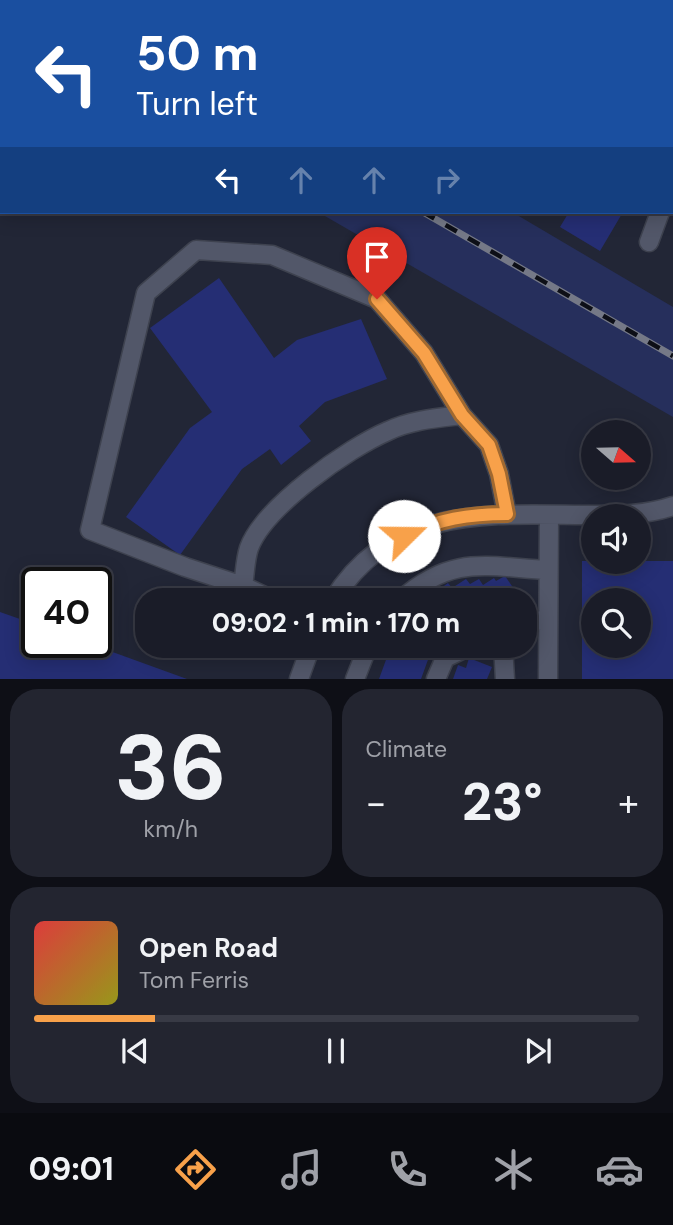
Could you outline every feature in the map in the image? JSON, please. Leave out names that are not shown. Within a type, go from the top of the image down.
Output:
[{"type":"street","points":[[649,242],[659,214]]},
{"type":"street","points":[[247,588],[90,530],[146,293],[196,250],[272,255],[377,299],[424,353],[462,415],[489,445],[499,474],[507,514]]},
{"type":"street","points":[[243,586],[250,546],[267,522],[295,492],[345,455],[389,430],[429,419],[462,415]]},
{"type":"street","points":[[343,588],[370,558],[391,543],[418,529],[442,521],[468,516],[507,514],[641,514],[673,506]]},
{"type":"street","points":[[548,679],[549,515]]},
{"type":"street","points":[[419,588],[444,571],[483,564],[548,570]]},
{"type":"street","points":[[537,621],[548,621]]},
{"type":"street","points":[[299,679],[307,658]]},
{"type":"street","points":[[355,679],[363,658]]},
{"type":"street","points":[[436,679],[445,658]]},
{"type":"street","points":[[504,658],[505,679]]},
{"type":"shaded area","points":[[321,214],[515,214],[673,307],[673,417]]},
{"type":"building","points":[[568,214],[622,214],[600,251],[560,227]]},
{"type":"building","points":[[219,278],[274,358],[297,340],[361,319],[387,379],[325,402],[299,426],[311,441],[281,465],[270,449],[242,469],[180,555],[126,517],[190,428],[212,412],[150,328]]},
{"type":"building","points":[[651,561],[673,561],[673,679],[582,679],[582,658],[651,658],[651,588],[582,588],[582,574],[651,574]]},
{"type":"building","points":[[505,576],[513,588],[452,588],[466,579],[470,584],[479,579],[483,585],[494,578],[496,581]]},
{"type":"building","points":[[0,612],[21,619],[21,658],[112,658],[112,652],[187,679],[0,679]]},
{"type":"building","points":[[387,658],[429,658],[421,679],[379,679]]},
{"type":"building","points":[[469,658],[492,667],[487,679],[453,679],[458,665],[466,668]]},
{"type":"railway","points":[[426,214],[673,356]]},
{"type":"route","points":[[377,299],[424,353],[462,415],[489,445],[499,474],[507,514],[468,516],[442,521],[404,536]]}]
